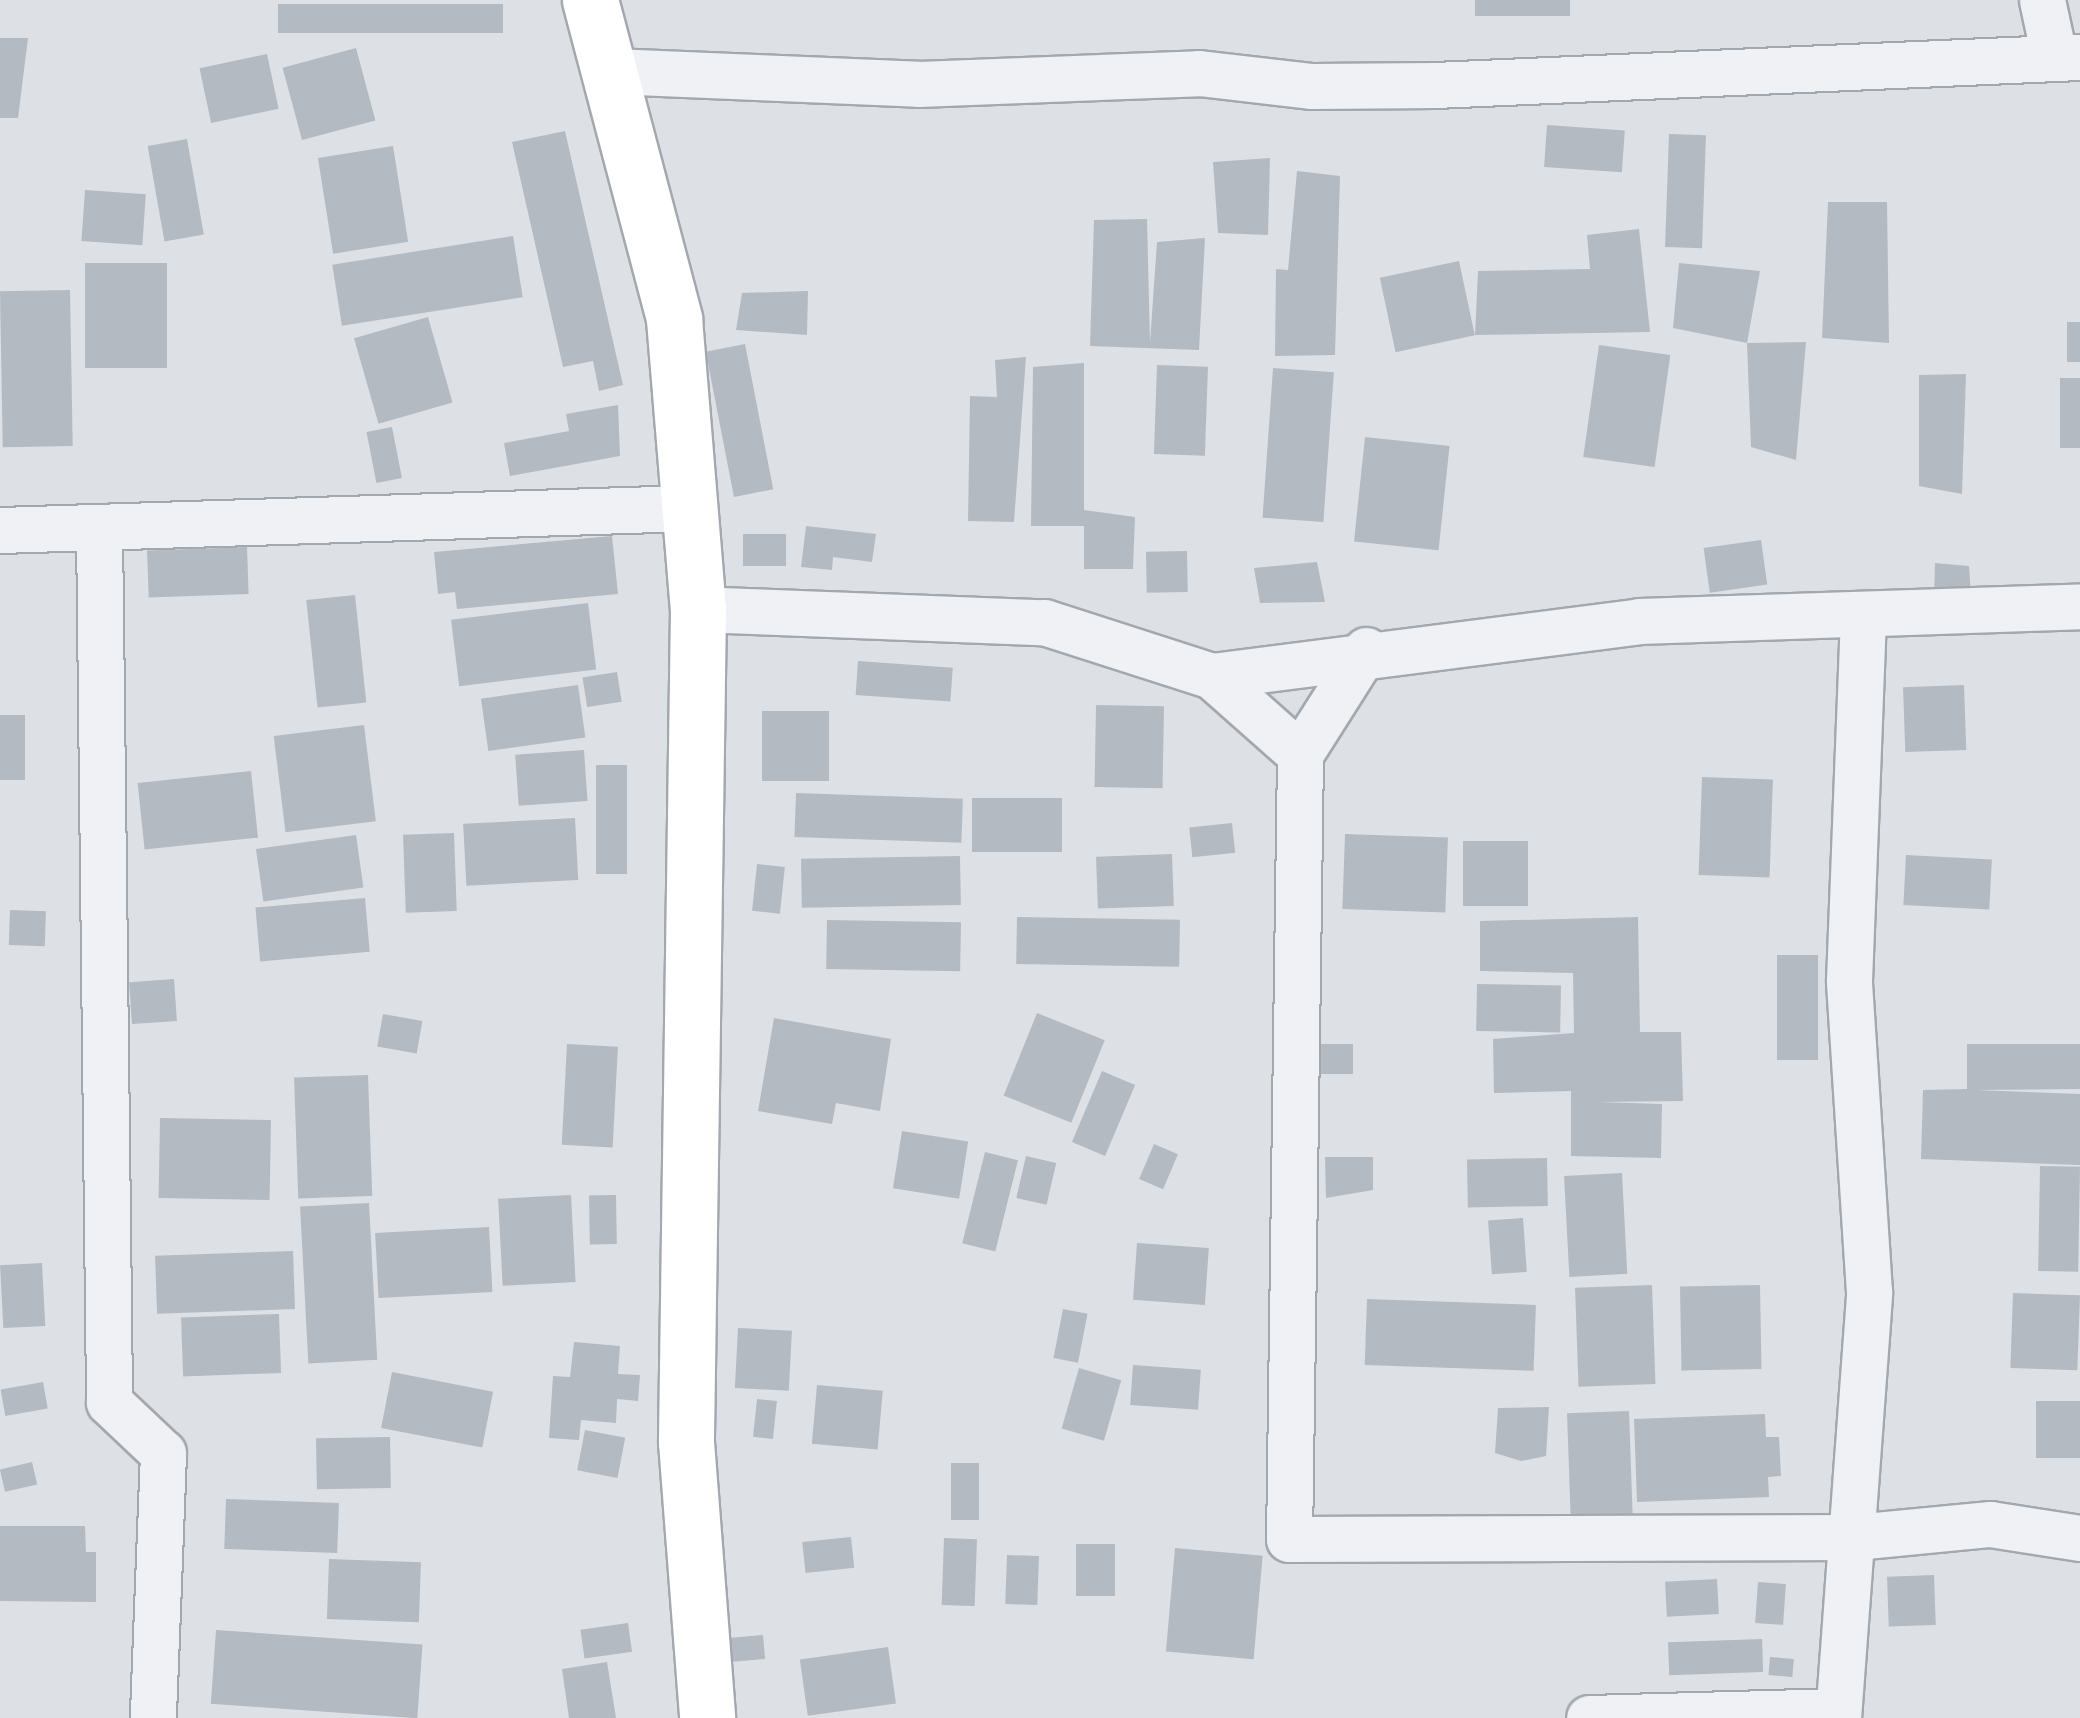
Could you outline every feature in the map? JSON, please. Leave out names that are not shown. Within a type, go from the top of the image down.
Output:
[{"type":"street","points":[[590,0],[612,71],[674,319],[698,609],[686,1442],[708,1718]]},
{"type":"street","points":[[612,71],[918,84],[1199,73],[1312,86],[1435,86],[2067,57],[2042,0]]},
{"type":"street","points":[[0,530],[688,508]]},
{"type":"street","points":[[99,528],[109,1402],[163,1453],[153,1718]]},
{"type":"street","points":[[1212,676],[1366,650],[1639,620],[1863,618],[2080,606]]},
{"type":"street","points":[[698,609],[1044,622],[1212,676],[1300,754]]},
{"type":"street","points":[[1589,1718],[1838,1715],[1855,1537],[1870,1292],[1849,981],[1863,618]]},
{"type":"street","points":[[1366,650],[1300,754],[1289,1539],[1855,1537],[1990,1524],[2080,1538]]},
{"type":"building","points":[[1475,0],[1570,0],[1570,16],[1475,16]]},
{"type":"building","points":[[278,4],[503,4],[503,33],[278,33]]},
{"type":"building","points":[[0,38],[28,38],[18,118],[0,118]]},
{"type":"building","points":[[356,48],[375,120],[302,140],[283,68]]},
{"type":"building","points":[[267,54],[279,109],[211,123],[200,68]]},
{"type":"building","points":[[1547,125],[1625,130],[1622,172],[1544,167]]},
{"type":"building","points":[[565,131],[623,385],[599,391],[593,361],[563,367],[512,142]]},
{"type":"building","points":[[1669,134],[1706,135],[1702,248],[1665,247]]},
{"type":"building","points":[[187,139],[204,235],[164,241],[148,146]]},
{"type":"building","points":[[393,146],[408,242],[333,254],[318,158]]},
{"type":"building","points":[[1270,158],[1268,235],[1218,233],[1213,162]]},
{"type":"building","points":[[1297,171],[1340,176],[1335,355],[1275,356],[1276,269],[1288,270]]},
{"type":"building","points":[[85,190],[146,194],[142,245],[81,241]]},
{"type":"building","points":[[1828,202],[1887,202],[1889,343],[1822,338]]},
{"type":"building","points":[[1147,219],[1150,343],[1157,242],[1205,238],[1199,350],[1090,346],[1094,220]]},
{"type":"building","points":[[1639,229],[1650,332],[1475,335],[1478,271],[1590,269],[1587,235]]},
{"type":"building","points":[[513,236],[523,297],[342,326],[332,265]]},
{"type":"building","points":[[1459,261],[1475,335],[1396,352],[1380,278]]},
{"type":"building","points":[[85,263],[167,263],[167,368],[85,368]]},
{"type":"building","points":[[1679,263],[1760,271],[1747,343],[1673,328]]},
{"type":"building","points":[[70,290],[73,446],[3,447],[0,291]]},
{"type":"building","points":[[808,291],[807,335],[736,330],[742,293]]},
{"type":"building","points":[[428,317],[453,403],[379,424],[354,338]]},
{"type":"building","points":[[2067,322],[2080,322],[2080,362],[2067,362]]},
{"type":"building","points":[[1806,342],[1796,460],[1751,447],[1747,343]]},
{"type":"building","points":[[745,344],[773,489],[734,497],[706,352]]},
{"type":"building","points":[[1599,345],[1670,355],[1655,467],[1583,457]]},
{"type":"building","points":[[1026,357],[1014,522],[968,521],[970,396],[997,397],[995,360]]},
{"type":"building","points":[[1084,363],[1084,510],[1135,517],[1133,569],[1084,569],[1084,526],[1031,526],[1033,367]]},
{"type":"building","points":[[1157,365],[1208,367],[1205,456],[1154,454]]},
{"type":"building","points":[[1273,368],[1334,372],[1323,522],[1263,518]]},
{"type":"building","points":[[1966,374],[1962,494],[1919,486],[1919,375]]},
{"type":"building","points":[[2060,378],[2080,378],[2080,448],[2060,448]]},
{"type":"building","points":[[618,405],[620,456],[510,476],[504,443],[569,431],[566,414]]},
{"type":"building","points":[[392,427],[402,478],[376,483],[366,432]]},
{"type":"building","points":[[1365,437],[1450,446],[1439,550],[1354,541]]},
{"type":"building","points":[[806,526],[876,534],[872,562],[833,557],[832,570],[801,567]]},
{"type":"building","points":[[743,534],[786,534],[786,566],[743,566]]},
{"type":"building","points":[[612,536],[618,594],[457,609],[455,592],[438,594],[434,552]]},
{"type":"building","points":[[1761,540],[1767,585],[1710,593],[1704,548]]},
{"type":"building","points":[[247,547],[249,594],[149,597],[147,550]]},
{"type":"building","points":[[1187,551],[1188,592],[1147,593],[1146,552]]},
{"type":"building","points":[[1317,562],[1325,602],[1260,603],[1254,568]]},
{"type":"building","points":[[1935,563],[1969,566],[1972,610],[1934,600]]},
{"type":"building","points":[[355,595],[366,702],[318,708],[306,600]]},
{"type":"building","points":[[588,603],[596,670],[459,686],[451,620]]},
{"type":"building","points":[[858,661],[953,668],[950,702],[856,695]]},
{"type":"building","points":[[617,672],[622,702],[587,707],[582,677]]},
{"type":"building","points":[[578,685],[585,737],[488,751],[481,699]]},
{"type":"building","points":[[1964,685],[1966,750],[1905,752],[1903,687]]},
{"type":"building","points":[[1096,705],[1164,706],[1163,788],[1095,787]]},
{"type":"building","points":[[762,711],[829,711],[829,781],[762,781]]},
{"type":"building","points":[[0,715],[25,715],[25,780],[0,780]]},
{"type":"building","points":[[364,725],[376,821],[285,832],[274,736]]},
{"type":"building","points":[[584,750],[588,801],[519,806],[515,755]]},
{"type":"building","points":[[596,765],[627,765],[627,874],[596,874]]},
{"type":"building","points":[[251,771],[258,838],[145,850],[138,783]]},
{"type":"building","points":[[1702,777],[1773,779],[1770,877],[1699,875]]},
{"type":"building","points":[[796,793],[963,799],[961,843],[794,837]]},
{"type":"building","points":[[972,798],[1062,798],[1062,852],[972,852]]},
{"type":"building","points":[[575,818],[578,880],[466,886],[463,824]]},
{"type":"building","points":[[1232,823],[1235,853],[1192,857],[1189,827]]},
{"type":"building","points":[[454,833],[457,911],[406,913],[403,835]]},
{"type":"building","points":[[1345,834],[1448,838],[1445,913],[1342,909]]},
{"type":"building","points":[[356,835],[363,887],[263,902],[256,849]]},
{"type":"building","points":[[1463,841],[1528,841],[1528,906],[1463,906]]},
{"type":"building","points":[[1172,854],[1174,906],[1098,909],[1096,857]]},
{"type":"building","points":[[1906,855],[1992,860],[1989,909],[1903,905]]},
{"type":"building","points":[[960,856],[961,905],[802,908],[801,859]]},
{"type":"building","points":[[757,864],[785,867],[780,914],[752,911]]},
{"type":"building","points":[[365,898],[370,952],[260,961],[255,908]]},
{"type":"building","points":[[10,910],[46,911],[45,946],[9,945]]},
{"type":"building","points":[[1017,917],[1180,920],[1179,967],[1016,964]]},
{"type":"building","points":[[1638,917],[1640,1032],[1681,1032],[1683,1101],[1598,1102],[1662,1104],[1661,1158],[1571,1156],[1571,1091],[1494,1093],[1493,1039],[1574,1033],[1573,973],[1480,971],[1480,921]]},
{"type":"building","points":[[827,920],[961,922],[960,971],[826,969]]},
{"type":"building","points":[[1777,955],[1818,955],[1818,1060],[1777,1060]]},
{"type":"building","points":[[174,979],[177,1021],[132,1024],[129,982]]},
{"type":"building","points":[[1477,984],[1561,985],[1560,1032],[1476,1031]]},
{"type":"building","points":[[1037,1013],[1105,1040],[1071,1123],[1004,1096]]},
{"type":"building","points":[[383,1014],[422,1021],[417,1053],[377,1046]]},
{"type":"building","points":[[774,1018],[891,1039],[880,1111],[836,1103],[832,1124],[758,1111]]},
{"type":"building","points":[[567,1044],[618,1047],[613,1148],[562,1145]]},
{"type":"building","points":[[1311,1044],[1353,1044],[1353,1074],[1311,1074]]},
{"type":"building","points":[[1967,1044],[2080,1044],[2080,1089],[1975,1090],[2080,1094],[2080,1165],[1921,1159],[1923,1090],[1967,1089]]},
{"type":"building","points":[[1102,1071],[1135,1085],[1105,1156],[1072,1142]]},
{"type":"building","points":[[368,1075],[372,1196],[298,1199],[294,1078]]},
{"type":"building","points":[[160,1118],[271,1120],[270,1200],[159,1198]]},
{"type":"building","points":[[902,1131],[968,1141],[959,1199],[893,1188]]},
{"type":"building","points":[[1154,1144],[1178,1154],[1163,1189],[1139,1179]]},
{"type":"building","points":[[985,1152],[1018,1160],[995,1251],[962,1243]]},
{"type":"building","points":[[1026,1156],[1056,1163],[1047,1205],[1016,1198]]},
{"type":"building","points":[[1325,1157],[1373,1157],[1373,1190],[1326,1198]]},
{"type":"building","points":[[1547,1158],[1548,1206],[1468,1207],[1467,1159]]},
{"type":"building","points":[[2040,1166],[2080,1167],[2078,1272],[2038,1271]]},
{"type":"building","points":[[1622,1173],[1627,1274],[1569,1277],[1564,1176]]},
{"type":"building","points":[[571,1195],[576,1282],[503,1286],[498,1199]]},
{"type":"building","points":[[589,1195],[616,1195],[617,1244],[590,1244]]},
{"type":"building","points":[[369,1203],[377,1360],[308,1363],[300,1207]]},
{"type":"building","points":[[1523,1218],[1527,1272],[1492,1274],[1488,1220]]},
{"type":"building","points":[[489,1227],[492,1292],[379,1298],[375,1233]]},
{"type":"building","points":[[1137,1243],[1209,1248],[1205,1305],[1133,1300]]},
{"type":"building","points":[[293,1251],[295,1309],[157,1314],[155,1256]]},
{"type":"building","points":[[42,1263],[45,1326],[3,1328],[0,1265]]},
{"type":"building","points":[[1652,1285],[1655,1384],[1579,1387],[1575,1288]]},
{"type":"building","points":[[1760,1285],[1761,1369],[1681,1370],[1680,1286]]},
{"type":"building","points":[[2013,1293],[2080,1295],[2077,1370],[2010,1368]]},
{"type":"building","points":[[1367,1299],[1536,1305],[1534,1371],[1365,1365]]},
{"type":"building","points":[[1063,1309],[1088,1314],[1078,1363],[1053,1358]]},
{"type":"building","points":[[279,1314],[281,1373],[183,1376],[181,1317]]},
{"type":"building","points":[[738,1328],[792,1331],[789,1391],[735,1388]]},
{"type":"building","points":[[574,1342],[620,1346],[618,1374],[640,1375],[638,1401],[617,1399],[616,1423],[581,1420],[579,1440],[549,1438],[553,1376],[570,1377]]},
{"type":"building","points":[[1133,1365],[1201,1370],[1198,1410],[1130,1405]]},
{"type":"building","points":[[1079,1368],[1121,1380],[1104,1441],[1062,1429]]},
{"type":"building","points":[[392,1372],[493,1392],[482,1448],[381,1428]]},
{"type":"building","points":[[43,1382],[48,1409],[5,1416],[1,1389]]},
{"type":"building","points":[[817,1385],[883,1391],[878,1450],[812,1444]]},
{"type":"building","points":[[757,1399],[777,1401],[773,1439],[753,1437]]},
{"type":"building","points":[[2036,1401],[2080,1401],[2080,1458],[2036,1458]]},
{"type":"building","points":[[1549,1407],[1546,1456],[1521,1461],[1495,1453],[1498,1408]]},
{"type":"building","points":[[1629,1411],[1633,1514],[1571,1516],[1567,1413]]},
{"type":"building","points":[[1765,1414],[1766,1437],[1779,1437],[1781,1476],[1768,1477],[1769,1497],[1637,1502],[1634,1419]]},
{"type":"building","points":[[585,1430],[625,1438],[617,1478],[577,1470]]},
{"type":"building","points":[[390,1437],[391,1488],[317,1489],[316,1438]]},
{"type":"building","points":[[32,1462],[37,1484],[5,1492],[0,1469]]},
{"type":"building","points":[[951,1463],[979,1463],[979,1520],[951,1520]]},
{"type":"building","points":[[226,1499],[339,1503],[337,1553],[224,1549]]},
{"type":"building","points":[[0,1526],[85,1526],[86,1552],[96,1552],[96,1602],[0,1601]]},
{"type":"building","points":[[851,1537],[854,1568],[806,1573],[802,1542]]},
{"type":"building","points":[[944,1538],[977,1539],[975,1606],[942,1605]]},
{"type":"building","points":[[1076,1544],[1115,1544],[1115,1596],[1076,1596]]},
{"type":"building","points":[[1175,1548],[1263,1556],[1254,1659],[1166,1652]]},
{"type":"building","points":[[1007,1555],[1039,1556],[1037,1605],[1005,1604]]},
{"type":"building","points":[[329,1559],[421,1562],[419,1622],[327,1619]]},
{"type":"building","points":[[1934,1575],[1936,1625],[1889,1627],[1887,1577]]},
{"type":"building","points":[[1717,1579],[1719,1614],[1667,1617],[1665,1582]]},
{"type":"building","points":[[1758,1582],[1786,1584],[1783,1625],[1755,1623]]},
{"type":"building","points":[[628,1623],[632,1652],[585,1658],[580,1630]]},
{"type":"building","points":[[216,1630],[422,1644],[417,1718],[211,1704]]},
{"type":"building","points":[[763,1635],[765,1659],[730,1662],[728,1638]]},
{"type":"building","points":[[1762,1639],[1763,1672],[1669,1675],[1668,1642]]},
{"type":"building","points":[[888,1647],[896,1703],[808,1716],[800,1659]]},
{"type":"building","points":[[1770,1657],[1794,1659],[1792,1677],[1768,1675]]},
{"type":"building","points":[[607,1662],[616,1718],[569,1718],[562,1669]]}]
